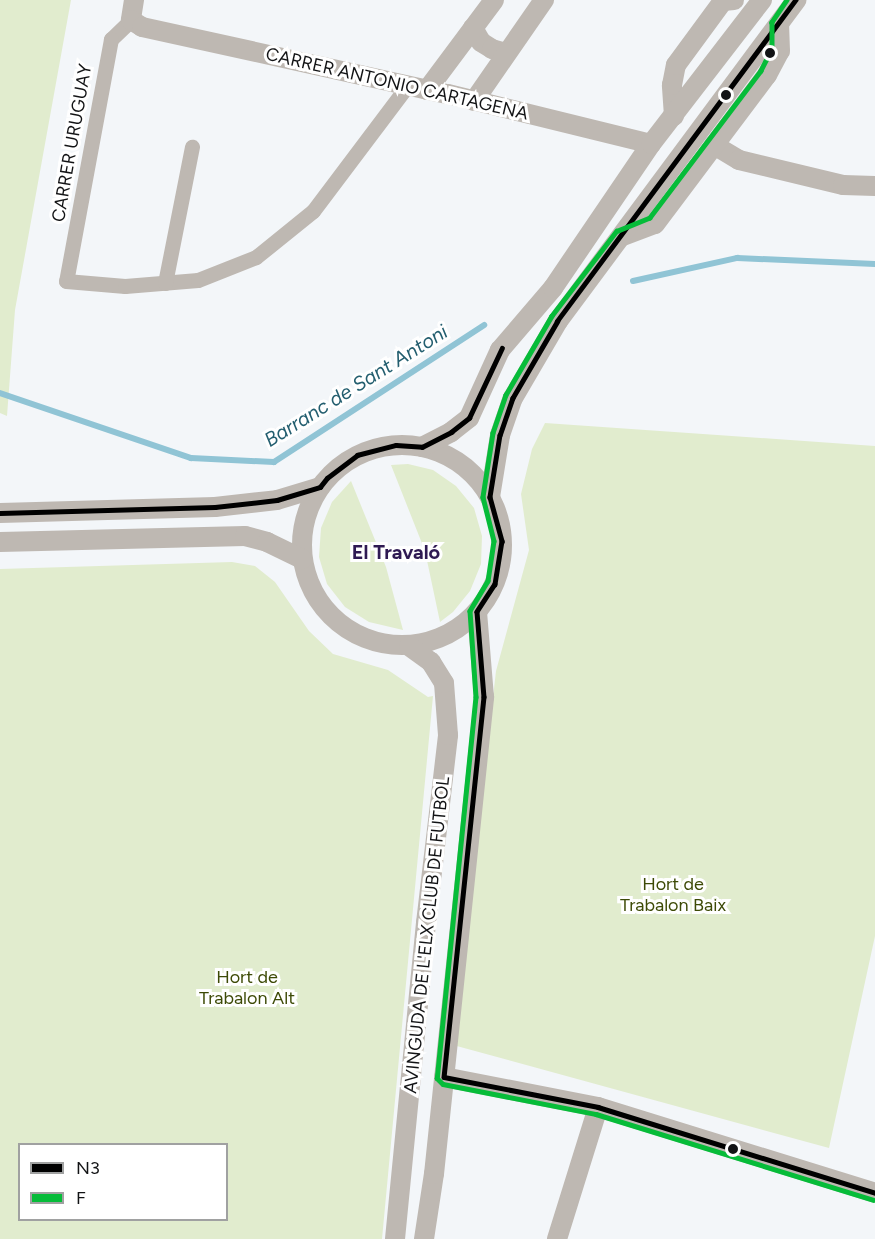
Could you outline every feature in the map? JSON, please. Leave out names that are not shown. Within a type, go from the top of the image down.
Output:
[{"type":"street","points":[[427,90],[494,0]]},
{"type":"street","points":[[474,101],[544,0]]},
{"type":"street","points":[[674,116],[672,85],[676,65],[723,1],[734,0]]},
{"type":"street","points":[[422,447],[451,432],[469,418],[501,350],[553,288],[651,144],[762,0]]},
{"type":"street","points":[[490,497],[500,435],[513,398],[558,321],[796,0]]},
{"type":"street","name":"CARRER ANTONIO CARTAGENA","points":[[136,15],[427,90],[651,144]]},
{"type":"street","name":"CARRER URUGUAY","points":[[136,15],[111,39],[66,281],[125,286],[165,283]]},
{"type":"street","points":[[623,236],[655,224],[767,75],[780,51],[779,24]]},
{"type":"street","points":[[473,28],[481,42],[506,54]]},
{"type":"street","points":[[192,147],[165,283],[198,280],[256,257],[313,211],[408,85]]},
{"type":"street","points":[[714,145],[739,160],[843,185],[875,186]]},
{"type":"street","points":[[396,445],[422,447],[460,464],[476,478],[490,497],[502,541],[495,584],[477,612],[453,633],[409,646],[390,646],[355,635],[326,613],[309,585],[302,559],[301,544],[310,504],[320,487],[357,455],[396,445]]},
{"type":"street","points":[[0,513],[215,507],[277,500],[320,487]]},
{"type":"street","points":[[0,542],[245,536],[267,542],[302,559]]},
{"type":"street","name":"AVINGUDA DE L'ELX CLUB DE FUTBOL","points":[[424,1239],[444,1077],[484,697],[477,612]]},
{"type":"street","name":"AVINGUDA DE L'ELX CLUB DE FUTBOL","points":[[395,1239],[426,922],[448,735],[444,683],[431,662],[409,646]]},
{"type":"street","points":[[444,1077],[598,1107],[875,1193]]},
{"type":"street","points":[[557,1239],[598,1107]]},
{"type":"green space","points":[[0,0],[71,0],[15,310],[7,416],[0,413]]},
{"type":"green space","name":"Hort de Trabalon Baix","points":[[545,423],[875,446],[875,936],[829,1148],[453,1045],[496,671],[529,550],[521,494],[532,449]]},
{"type":"green space","points":[[408,464],[433,470],[456,486],[474,508],[482,536],[481,564],[470,591],[453,612],[440,622],[425,551],[391,465]]},
{"type":"green space","points":[[351,481],[386,567],[403,630],[369,622],[345,607],[327,584],[319,557],[321,528],[332,502]]},
{"type":"green space","name":"Hort de Trabalon Alt","points":[[232,562],[255,566],[275,582],[309,631],[333,654],[388,670],[428,697],[433,696],[382,1239],[0,1239],[0,569]]},
{"type":"waterway","name":"Barranc de Sant Antoni","points":[[633,281],[737,258],[875,264]]},
{"type":"waterway","name":"Barranc de Sant Antoni","points":[[0,393],[191,458],[274,462],[484,325]]},
{"type":"transit line","name":"F","points":[[787,0],[772,22],[772,49],[761,71],[650,218],[617,231],[552,316],[506,395],[493,433],[483,497],[494,541],[488,581],[470,611],[476,697],[437,1078],[443,1084],[596,1114],[873,1200]]},
{"type":"transit line","name":"N3","points":[[796,0],[558,321],[513,398],[500,435],[490,497],[502,541],[495,584],[477,612],[484,697],[444,1077],[598,1107],[875,1193]]},
{"type":"transit line","name":"N3","points":[[0,513],[215,507],[277,500],[320,487],[327,478],[357,455],[396,445],[422,447],[451,432],[469,418],[502,348]]},
{"type":"district","name":"El Travaló","points":[[396,552]]}]
